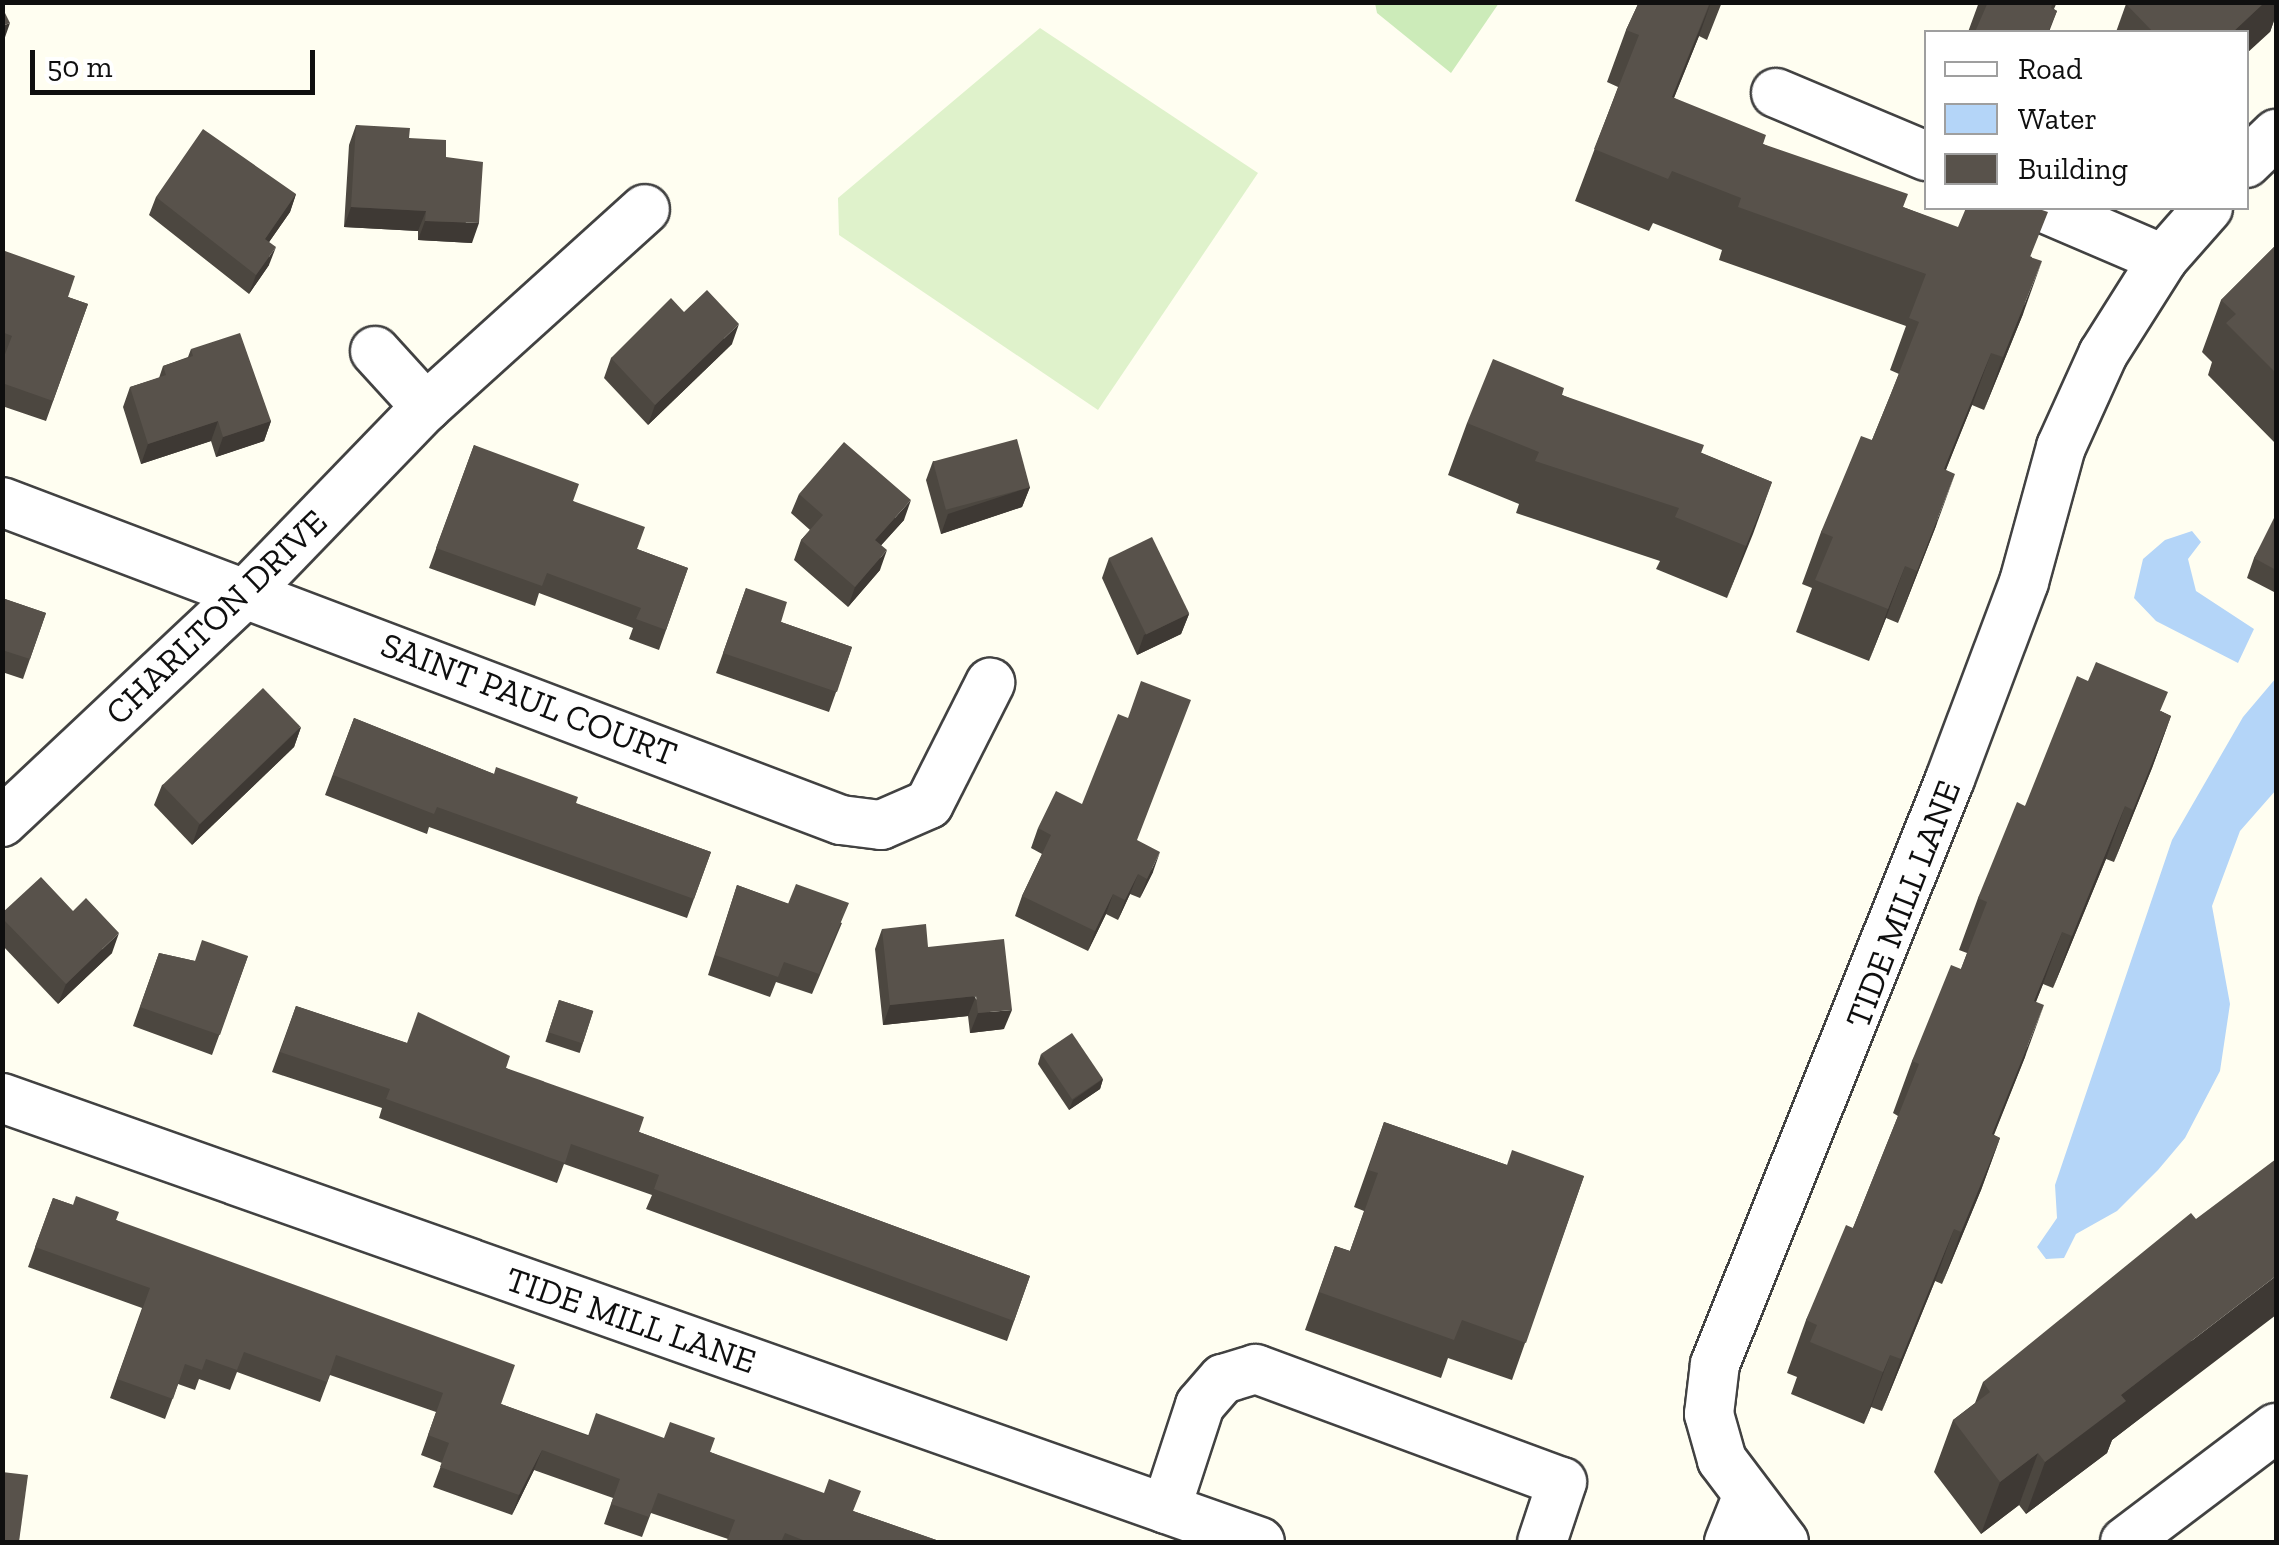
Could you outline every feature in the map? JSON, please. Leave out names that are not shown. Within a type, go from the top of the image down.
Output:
[{"type":"street","points":[[1776,93],[1924,155]]},
{"type":"street","name":"CHARLTON DRIVE","points":[[2,822],[249,590],[426,407],[645,209]]},
{"type":"street","points":[[2049,210],[2163,259]]},
{"type":"street","name":"TIDE MILL LANE","points":[[1784,1542],[1722,1460],[1709,1414],[1715,1364],[1950,780],[2024,582],[2061,446],[2102,354],[2163,259],[2206,210]]},
{"type":"street","points":[[375,351],[426,407]]},
{"type":"street","name":"SAINT PAUL COURT","points":[[2,502],[249,590],[841,820],[881,825],[929,804],[990,683]]},
{"type":"street","name":"TIDE MILL LANE","points":[[2,1098],[1260,1542]]},
{"type":"street","points":[[1166,1509],[1200,1405],[1223,1379],[1256,1369],[1562,1482],[1542,1542]]},
{"type":"street","points":[[2125,1542],[2276,1428]]},
{"type":"street","points":[[1729,1542],[1747,1496]]},
{"type":"green space","points":[[1375,2],[1499,3],[1451,73],[1377,13]]},
{"type":"green space","points":[[1040,28],[1258,173],[1098,410],[839,235],[838,198]]},
{"type":"water","points":[[2192,531],[2201,542],[2188,559],[2196,591],[2254,629],[2238,663],[2156,621],[2134,598],[2143,559],[2165,540]]},
{"type":"water","points":[[2276,678],[2276,790],[2240,831],[2212,906],[2230,1004],[2220,1071],[2185,1138],[2158,1170],[2117,1211],[2076,1234],[2064,1258],[2046,1259],[2037,1247],[2057,1218],[2055,1185],[2172,840],[2243,717]]},
{"type":"building","points":[[1639,2],[1710,2],[1672,97],[1766,135],[1763,144],[1908,194],[1903,207],[1958,227],[1965,210],[2048,212],[2030,257],[2042,261],[2003,357],[1991,353],[1944,469],[1955,474],[1917,571],[1905,566],[1888,609],[1815,580],[1833,537],[1821,532],[1861,436],[1872,440],[1890,396],[1919,322],[1909,318],[1926,274],[1738,207],[1741,198],[1672,171],[1668,179],[1594,149],[1639,35],[1626,30]]},
{"type":"building","points":[[1988,2],[2053,2],[2051,8],[2057,11],[2049,30],[1976,30]]},
{"type":"building","points":[[2265,2],[2235,30],[2151,30],[2126,4]]},
{"type":"building","points":[[2,7],[10,23],[2,26]]},
{"type":"building","points":[[356,125],[410,128],[409,138],[446,140],[446,157],[483,162],[479,223],[425,221],[426,211],[351,207]]},
{"type":"building","points":[[203,129],[296,194],[265,239],[276,247],[256,275],[156,197]]},
{"type":"building","points":[[2276,245],[2276,373],[2226,323],[2236,314],[2221,300]]},
{"type":"building","points":[[5,251],[75,276],[68,297],[88,304],[53,401],[2,383],[2,362],[12,336],[2,332]]},
{"type":"building","points":[[707,290],[739,324],[655,405],[611,358],[671,298],[684,312]]},
{"type":"building","points":[[240,333],[271,421],[223,437],[218,421],[148,444],[130,387],[166,375],[163,366],[193,356],[191,349]]},
{"type":"building","points":[[1493,359],[1564,388],[1562,395],[1704,445],[1701,453],[1772,482],[1746,546],[1675,517],[1679,508],[1535,461],[1539,452],[1467,423]]},
{"type":"building","points":[[1017,439],[1030,487],[946,510],[933,462]]},
{"type":"building","points":[[844,442],[911,500],[875,540],[887,550],[855,587],[801,540],[823,515],[799,494]]},
{"type":"building","points":[[474,445],[579,484],[573,501],[645,527],[637,549],[688,568],[666,630],[636,619],[641,608],[547,573],[542,586],[436,548]]},
{"type":"building","points":[[2276,520],[2276,570],[2254,558]]},
{"type":"building","points":[[1152,537],[1189,613],[1146,634],[1109,558]]},
{"type":"building","points":[[746,588],[787,602],[781,622],[852,647],[837,692],[723,653]]},
{"type":"building","points":[[2,598],[46,613],[30,659],[2,650]]},
{"type":"building","points":[[2096,662],[2168,692],[2160,711],[2171,716],[2133,810],[2125,806],[2072,936],[2062,932],[2034,1001],[2044,1005],[1992,1134],[2000,1138],[1961,1232],[1954,1229],[1901,1359],[1890,1355],[1883,1372],[1810,1342],[1817,1325],[1806,1320],[1846,1225],[1853,1228],[1919,1064],[1912,1061],[1951,965],[1961,969],[1987,902],[1978,898],[2017,802],[2025,806],[2077,676],[2088,681]]},
{"type":"building","points":[[1141,681],[1191,700],[1137,840],[1160,852],[1147,879],[1138,874],[1125,900],[1113,894],[1095,931],[1022,896],[1051,835],[1038,828],[1056,791],[1082,804],[1118,714],[1128,718]]},
{"type":"building","points":[[263,688],[301,727],[200,824],[162,785]]},
{"type":"building","points":[[354,718],[494,774],[496,767],[578,797],[576,803],[711,852],[694,899],[437,807],[434,814],[333,775]]},
{"type":"building","points":[[41,877],[73,911],[86,898],[119,933],[66,984],[2,918],[2,913]]},
{"type":"building","points":[[796,884],[849,903],[819,974],[784,962],[778,977],[715,955],[737,885],[788,904]]},
{"type":"building","points":[[926,924],[928,947],[1004,939],[1012,1010],[978,1013],[976,996],[890,1005],[882,929]]},
{"type":"building","points":[[202,940],[248,956],[220,1035],[140,1007],[159,953],[195,961]]},
{"type":"building","points":[[559,1000],[593,1011],[583,1043],[548,1032]]},
{"type":"building","points":[[296,1006],[407,1043],[418,1012],[510,1056],[506,1068],[644,1117],[639,1132],[1030,1276],[1014,1321],[654,1189],[659,1175],[571,1144],[565,1163],[386,1099],[390,1089],[280,1052]]},
{"type":"building","points":[[1072,1033],[1103,1079],[1072,1099],[1041,1054]]},
{"type":"building","points":[[1384,1122],[1507,1165],[1512,1150],[1584,1176],[1526,1343],[1462,1320],[1454,1340],[1319,1292],[1335,1246],[1350,1251],[1378,1173],[1368,1170]]},
{"type":"building","points":[[2276,1159],[2276,1276],[2121,1395],[2126,1401],[2045,1462],[2038,1453],[2000,1482],[1953,1420],[1990,1392],[1983,1382],[2191,1213],[2196,1219]]},
{"type":"building","points":[[76,1196],[119,1212],[116,1220],[515,1365],[501,1404],[588,1436],[596,1413],[664,1438],[670,1422],[715,1438],[710,1452],[824,1493],[829,1479],[861,1491],[853,1511],[942,1542],[808,1542],[785,1533],[781,1542],[727,1541],[735,1520],[658,1493],[649,1517],[611,1504],[620,1479],[542,1450],[519,1495],[440,1467],[449,1443],[428,1435],[443,1393],[336,1355],[327,1382],[244,1352],[237,1370],[206,1359],[202,1370],[185,1364],[173,1399],[117,1379],[150,1288],[35,1247],[53,1198],[73,1205]]},
{"type":"building","points":[[2,1472],[28,1475],[19,1542],[2,1542]]}]
